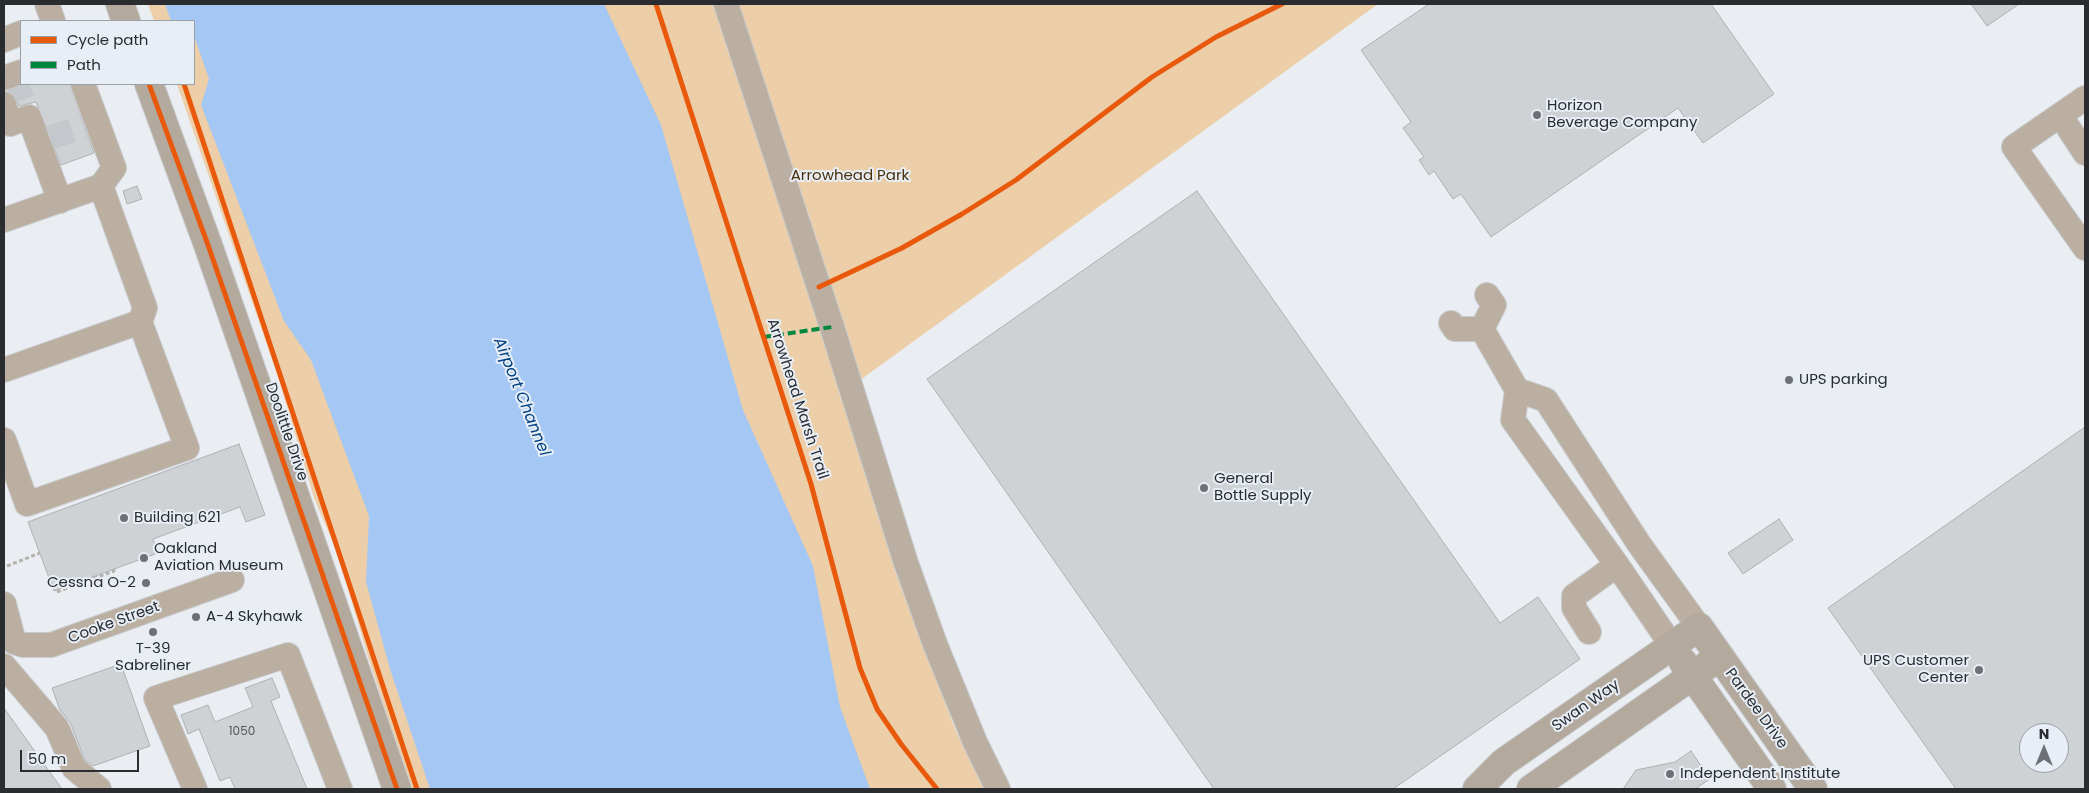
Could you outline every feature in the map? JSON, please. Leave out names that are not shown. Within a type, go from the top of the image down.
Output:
[{"type":"main road","points":[[120,4],[126,20]]},
{"type":"main road","name":"Doolittle Drive","points":[[149,85],[208,245],[398,789]]},
{"type":"main road","name":"Swan Way","points":[[1477,789],[1504,762],[1699,627]]},
{"type":"main road","name":"Pardee Drive","points":[[1699,627],[1814,789]]},
{"type":"main road","points":[[1672,646],[1772,789]]},
{"type":"main road","points":[[1531,789],[1719,657]]},
{"type":"lane","points":[[47,4],[53,20]]},
{"type":"lane","points":[[726,4],[832,327],[906,563],[935,644],[975,742],[998,789]]},
{"type":"lane","points":[[4,40],[20,33]]},
{"type":"lane","points":[[20,73],[5,92],[10,124],[29,118],[44,140],[60,201]]},
{"type":"lane","points":[[4,220],[101,186],[114,168],[92,124],[83,85]]},
{"type":"lane","points":[[2085,98],[2014,147],[2085,248]]},
{"type":"lane","points":[[2060,115],[2085,153]]},
{"type":"lane","points":[[4,440],[27,504],[187,448],[140,322],[145,308],[101,186]]},
{"type":"lane","points":[[1482,330],[1494,305],[1487,295]]},
{"type":"lane","points":[[4,370],[140,322]]},
{"type":"lane","points":[[1451,323],[1455,329],[1482,330]]},
{"type":"lane","points":[[1482,330],[1518,390],[1546,400],[1639,544],[1699,627]]},
{"type":"lane","points":[[1518,390],[1513,420],[1617,565],[1672,646]]},
{"type":"lane","points":[[1589,632],[1574,608],[1574,596],[1617,565]]},
{"type":"lane","name":"Cooke Street","points":[[9,651],[23,644],[51,645],[232,580]]},
{"type":"lane","points":[[4,604],[9,651]]},
{"type":"lane","points":[[195,789],[156,698],[288,655],[340,789]]},
{"type":"lane","points":[[4,666],[57,728],[74,768],[98,789]]},
{"type":"path","points":[[7,566],[40,553]]},
{"type":"path","points":[[57,592],[114,571],[113,569]]},
{"type":"green space","name":"Arrowhead Park","points":[[148,4],[1378,4],[841,394],[897,577],[955,729],[984,789],[411,789],[369,660],[337,552],[314,498],[279,380],[177,85],[195,85],[195,20],[154,20]]},
{"type":"water","name":"Airport Channel","points":[[165,4],[604,4],[661,125],[743,410],[813,566],[840,707],[870,789],[430,789],[390,669],[366,582],[369,516],[311,360],[284,321],[201,105],[209,79],[195,39],[195,20],[171,20]]},
{"type":"building","name":"Horizon Beverage Company","points":[[1429,4],[1711,4],[1774,94],[1703,143],[1678,108],[1491,237],[1461,194],[1453,199],[1434,171],[1429,175],[1419,160],[1424,157],[1403,128],[1411,122],[1361,50]]},
{"type":"building","points":[[1971,4],[2019,4],[1987,26]]},
{"type":"building","points":[[24,85],[70,85],[94,153],[61,165],[36,102],[19,106],[14,94],[8,91]]},
{"type":"building","points":[[137,186],[142,199],[127,204],[123,191]]},
{"type":"building","name":"General Bottle Supply","points":[[1197,191],[1500,623],[1538,597],[1580,659],[1393,789],[1214,789],[927,379]]},
{"type":"building","name":"UPS Customer Center","points":[[2085,427],[2085,789],[1956,789],[1828,608]]},
{"type":"building","name":"Building 621","points":[[239,444],[265,515],[246,522],[240,507],[153,539],[158,553],[54,591],[28,522]]},
{"type":"building","points":[[1779,519],[1793,540],[1743,574],[1728,553]]},
{"type":"building","points":[[121,664],[150,746],[93,766],[85,760],[70,722],[60,710],[52,688]]},
{"type":"building","points":[[272,678],[280,697],[271,701],[307,789],[235,789],[230,777],[220,781],[199,729],[188,734],[181,715],[208,705],[215,722],[253,707],[245,688]]},
{"type":"building","points":[[4,708],[54,778],[62,789],[4,789]]},
{"type":"building","name":"Independent Institute","points":[[1691,751],[1710,779],[1695,789],[1623,789],[1636,770],[1675,762]]},
{"type":"tunnel","points":[[7,92],[28,85]]},
{"type":"tunnel","points":[[49,138],[86,126]]},
{"type":"marked path","points":[[764,337],[832,327]]},
{"type":"cycle path","name":"Arrowhead Marsh Trail","points":[[656,4],[811,484],[860,668],[877,709],[901,744],[937,789]]},
{"type":"cycle path","points":[[819,287],[902,248],[962,214],[1016,180],[1152,77],[1216,37],[1282,4]]},
{"type":"cycle path","points":[[149,85],[208,245],[397,789]]},
{"type":"cycle path","points":[[184,85],[417,789]]},
{"type":"place","name":"Horizon Beverage Company","points":[[1537,115]]},
{"type":"place","name":"UPS parking","points":[[1789,380]]},
{"type":"place","name":"General Bottle Supply","points":[[1204,488]]},
{"type":"place","name":"Building 621","points":[[124,518]]},
{"type":"place","name":"Oakland Aviation Museum","points":[[144,558]]},
{"type":"place","name":"Cessna O-2","points":[[146,583]]},
{"type":"place","name":"A-4 Skyhawk","points":[[196,617]]},
{"type":"place","name":"T-39 Sabreliner","points":[[153,632]]},
{"type":"place","name":"UPS Customer Center","points":[[1979,670]]},
{"type":"place","name":"Independent Institute","points":[[1670,774]]}]
